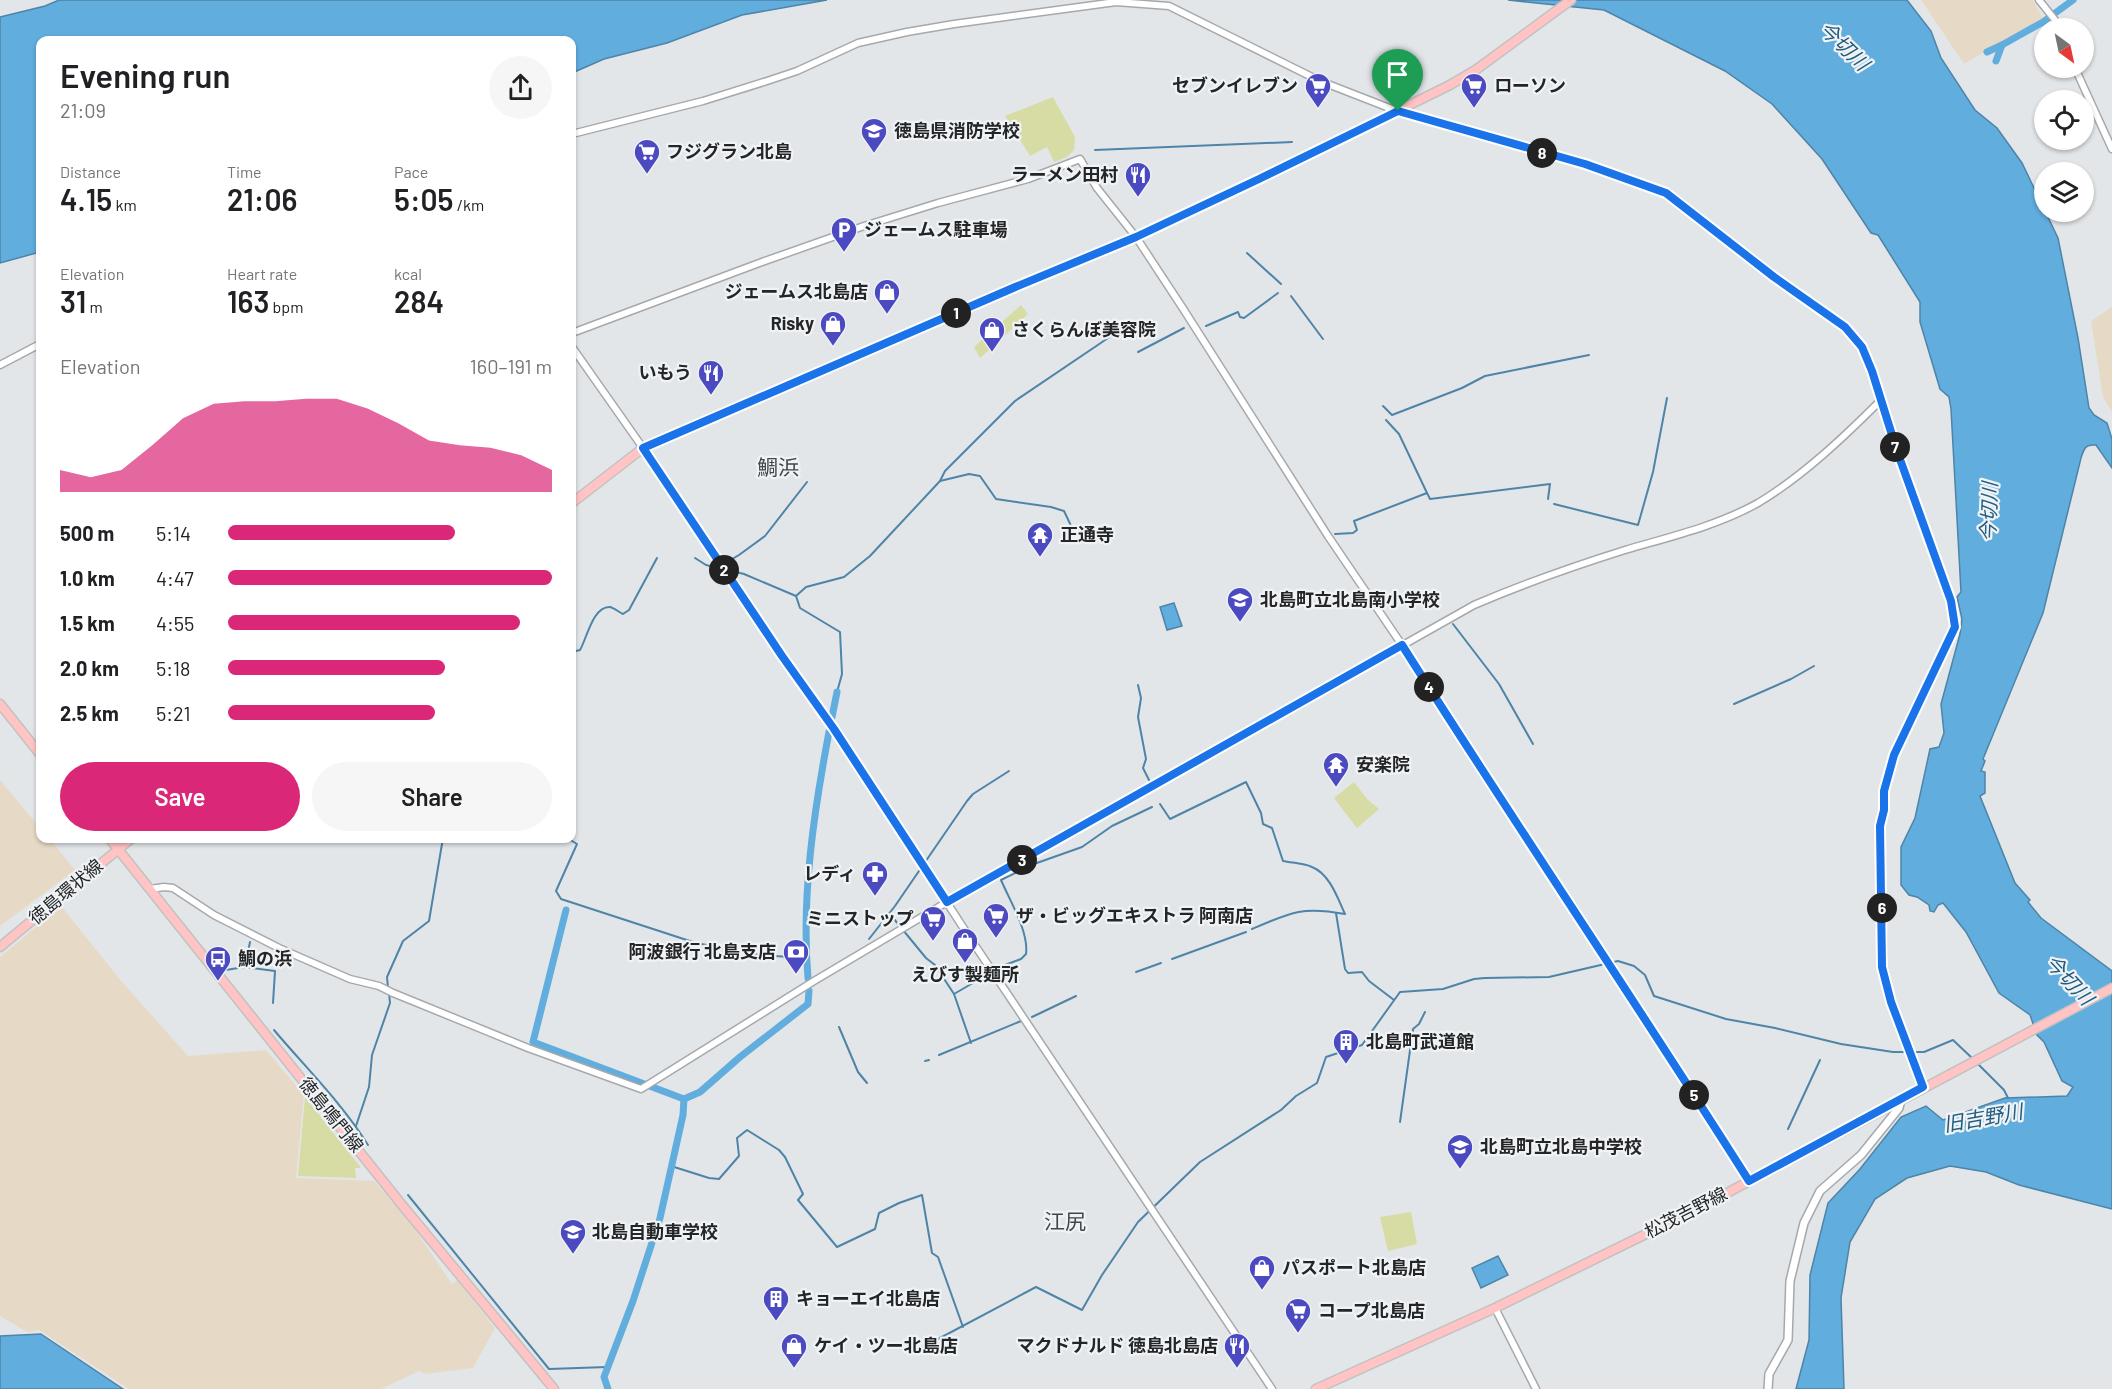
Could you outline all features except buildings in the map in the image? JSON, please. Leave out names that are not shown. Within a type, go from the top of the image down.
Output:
[{"type":"main road","points":[[576,500],[643,448],[1136,237],[1450,85],[1477,69],[1571,0]]},
{"type":"main road","points":[[1398,111],[1585,164],[1666,193],[1774,277],[1845,327],[1862,347],[1951,601],[1955,627],[1894,755],[1884,791],[1884,810],[1880,826],[1882,967],[1891,1002],[1923,1087]]},
{"type":"main road","points":[[0,704],[36,749]]},
{"type":"main road","name":"徳島鳴門線","points":[[113,843],[402,1205],[554,1389]]},
{"type":"main road","name":"徳島環状線","points":[[0,947],[126,843]]},
{"type":"main road","name":"松茂吉野線","points":[[1316,1389],[1495,1308],[1695,1210],[2112,988]]},
{"type":"main road","points":[[1768,1389],[1769,1374],[1788,1340],[1790,1281],[1804,1223],[1820,1191],[1860,1155],[1899,1108],[1901,1100]]},
{"type":"street","points":[[2039,0],[2053,18]]},
{"type":"street","points":[[576,133],[703,101],[767,81],[858,43],[954,24],[1116,2],[1169,6],[1320,81],[1398,111]]},
{"type":"street","points":[[2080,78],[2112,149]]},
{"type":"street","points":[[576,332],[853,230],[938,203],[1028,179],[1080,159],[1097,188],[1136,237],[1192,322],[1328,536],[1402,645],[1749,1181]]},
{"type":"street","points":[[0,365],[36,346]]},
{"type":"street","points":[[576,353],[834,729],[1272,1389]]},
{"type":"street","points":[[150,889],[172,888],[214,915],[279,948],[350,979],[379,986],[528,1048],[641,1089],[947,902],[1474,605],[1519,585],[1711,524],[1757,503],[1803,470],[1854,427],[1881,400]]},
{"type":"street","points":[[1495,1308],[1536,1389]]},
{"type":"shaded area","points":[[1921,0],[2033,0],[2043,18],[2034,18],[2034,23],[1964,64]]},
{"type":"shaded area","points":[[2112,307],[2112,412],[2103,397],[2091,321]]},
{"type":"shaded area","points":[[0,780],[36,823],[36,843],[53,843],[75,870],[0,926]]},
{"type":"shaded area","points":[[61,906],[122,982],[188,1056],[266,1050],[304,1095],[296,1178],[374,1181],[412,1225],[452,1284],[457,1280],[495,1328],[473,1368],[425,1374],[419,1371],[381,1389],[129,1389],[39,1330],[27,1332],[0,1316],[0,957]]},
{"type":"green space","points":[[1053,97],[1075,137],[1074,150],[1067,157],[1054,162],[1047,147],[1030,156],[1005,116]]},
{"type":"green space","points":[[1021,305],[1028,314],[980,358],[974,347]]},
{"type":"green space","points":[[1354,782],[1367,799],[1379,809],[1357,828],[1334,798]]},
{"type":"green space","points":[[305,1097],[361,1168],[355,1168],[356,1178],[298,1176]]},
{"type":"green space","points":[[1411,1212],[1417,1244],[1388,1251],[1380,1217]]},
{"type":"water","points":[[59,0],[827,0],[742,15],[667,43],[604,59],[576,71],[576,36],[36,36],[36,253],[0,263],[0,17],[45,6]]},
{"type":"water","points":[[1508,0],[1907,0],[1931,31],[1941,58],[1975,110],[1997,128],[2022,163],[2034,188],[2034,222],[2050,222],[2058,238],[2089,408],[2094,415],[2107,423],[2112,439],[2112,468],[2096,445],[2087,446],[2083,452],[2043,613],[1983,759],[1985,761],[1981,771],[1985,772],[1985,793],[1980,796],[2015,883],[2030,900],[2028,902],[2041,918],[2112,971],[2112,1209],[2019,1185],[1986,1172],[1950,1166],[1907,1178],[1875,1199],[1850,1242],[1841,1298],[1844,1389],[1796,1389],[1809,1340],[1810,1275],[1828,1203],[1860,1169],[1901,1117],[1926,1106],[1943,1120],[2005,1098],[2067,1096],[2073,1087],[2062,1081],[2044,1042],[2037,1035],[2030,1015],[1999,993],[1966,932],[1943,903],[1938,905],[1934,912],[1930,911],[1929,905],[1909,895],[1901,885],[1901,847],[1915,818],[1930,749],[1939,747],[1944,733],[1941,704],[1962,619],[1957,597],[1961,592],[1951,409],[1949,397],[1940,389],[1920,322],[1920,302],[1878,235],[1871,233],[1822,159],[1772,104],[1725,71],[1604,10]]},
{"type":"water","points":[[1174,603],[1182,626],[1167,630],[1160,607]]},
{"type":"water","points":[[1498,1256],[1508,1275],[1481,1288],[1472,1268]]},
{"type":"water","points":[[41,1334],[123,1389],[0,1389],[0,1336]]},
{"type":"waterway","points":[[1996,61],[2002,45],[2043,22],[2073,0]]},
{"type":"waterway","points":[[1987,52],[2002,45]]},
{"type":"waterway","points":[[1095,150],[1292,142]]},
{"type":"waterway","points":[[1247,253],[1281,284]]},
{"type":"waterway","points":[[1206,326],[1238,312],[1240,317],[1244,318],[1278,293]]},
{"type":"waterway","points":[[1291,296],[1323,339]]},
{"type":"waterway","points":[[1138,352],[1184,328]]},
{"type":"waterway","points":[[940,481],[945,471],[1015,401],[1117,332]]},
{"type":"waterway","points":[[1383,406],[1392,415],[1462,388],[1485,376],[1589,355]]},
{"type":"waterway","points":[[1554,504],[1638,525],[1653,472],[1667,398]]},
{"type":"waterway","points":[[1386,420],[1399,434],[1427,493]]},
{"type":"waterway","points":[[728,570],[744,574],[796,596],[806,587],[844,577],[870,556],[940,481],[969,474],[980,476],[996,499],[1064,511],[1073,530]]},
{"type":"waterway","points":[[722,565],[765,536],[807,482]]},
{"type":"waterway","points":[[1335,534],[1353,533],[1357,530],[1354,521],[1427,493],[1430,499],[1550,484],[1548,499]]},
{"type":"waterway","points":[[576,651],[580,650],[591,624],[604,608],[610,607],[623,614],[629,610],[657,558]]},
{"type":"waterway","points":[[695,558],[706,565],[722,569]]},
{"type":"waterway","points":[[796,596],[800,608],[840,632],[842,674],[837,692]]},
{"type":"waterway","points":[[1453,624],[1499,684],[1533,744]]},
{"type":"waterway","points":[[1734,704],[1791,679],[1814,666]]},
{"type":"waterway","points":[[1138,685],[1141,698],[1138,717],[1146,759],[1143,768],[1149,780]]},
{"type":"waterway","points":[[832,717],[837,692]]},
{"type":"waterway","points":[[808,978],[806,916],[810,854],[829,732]]},
{"type":"waterway","points":[[869,939],[895,906],[967,801],[973,794],[1009,771]]},
{"type":"waterway","points":[[1160,804],[1170,819],[1246,782],[1261,813],[1263,824],[1272,828],[1283,861],[1312,867],[1324,875],[1345,914],[1318,911],[1297,912],[1252,929]]},
{"type":"waterway","points":[[954,994],[1002,966],[1021,959],[1026,954],[1022,926],[1001,880],[1034,864],[1082,847],[1112,826],[1152,807]]},
{"type":"waterway","points":[[388,988],[387,977],[403,941],[429,921],[442,843]]},
{"type":"waterway","points":[[575,843],[577,844],[556,891],[561,899],[696,943],[760,955],[807,958]]},
{"type":"waterway","points":[[566,910],[533,1042],[684,1099],[700,1092],[740,1057],[808,1004],[809,991]]},
{"type":"waterway","points":[[889,913],[926,958],[935,965],[954,994],[971,1043]]},
{"type":"waterway","points":[[1336,913],[1345,969],[1348,973],[1362,972],[1369,981],[1394,1000]]},
{"type":"waterway","points":[[1172,959],[1246,932]]},
{"type":"waterway","points":[[245,967],[250,942]]},
{"type":"waterway","points":[[923,1347],[1036,1287],[1082,1310],[1102,1275],[1138,1222],[1200,1162],[1281,1110],[1296,1096],[1317,1083],[1326,1057],[1362,1045],[1400,992],[1443,989],[1474,979],[1549,977],[1618,961],[1634,966],[1645,975],[1654,996],[1726,1019],[1841,1044],[1907,1052]]},
{"type":"waterway","points":[[1136,972],[1161,963]]},
{"type":"waterway","points":[[226,970],[244,967],[275,971],[273,1003]]},
{"type":"waterway","points":[[356,1126],[369,1087],[372,1055],[390,1003],[389,993]]},
{"type":"waterway","points":[[1032,1017],[1076,996]]},
{"type":"waterway","points":[[1400,1122],[1413,1029],[1419,1024],[1425,1012]]},
{"type":"waterway","points":[[939,1055],[1021,1021]]},
{"type":"waterway","points":[[839,1027],[858,1072],[867,1083]]},
{"type":"waterway","points":[[274,1030],[335,1100],[368,1145]]},
{"type":"waterway","points":[[1912,1052],[1924,1052],[1953,1040],[1972,1058]]},
{"type":"waterway","points":[[925,1061],[929,1060]]},
{"type":"waterway","points":[[1788,1129],[1820,1060]]},
{"type":"waterway","name":"旧吉野川","points":[[1976,1062],[2004,1090],[2008,1098]]},
{"type":"waterway","points":[[608,1389],[604,1377],[633,1301],[660,1218],[683,1115],[684,1099]]},
{"type":"waterway","points":[[671,1166],[719,1179],[739,1156],[737,1138],[747,1130],[779,1150],[785,1157],[803,1194],[798,1200],[837,1247],[875,1229],[879,1213],[922,1195],[932,1253],[938,1257],[963,1327]]},
{"type":"waterway","points":[[408,1195],[549,1369],[607,1367]]},
{"type":"place","name":"セブンイレブン","points":[[1318,109]]},
{"type":"place","name":"ローソン","points":[[1474,109]]},
{"type":"place","name":"徳島県消防学校","points":[[874,154]]},
{"type":"place","name":"フジグラン北島","points":[[647,175]]},
{"type":"place","name":"ラーメン田村","points":[[1138,198]]},
{"type":"place","name":"ジェームス駐車場","points":[[844,253]]},
{"type":"place","name":"ジェームス北島店","points":[[887,315]]},
{"type":"place","name":"Risky","points":[[833,347]]},
{"type":"place","name":"さくらんぼ美容院","points":[[992,353]]},
{"type":"place","name":"いもう","points":[[711,396]]},
{"type":"place","name":"正通寺","points":[[1040,558]]},
{"type":"place","name":"北島町立北島南小学校","points":[[1240,623]]},
{"type":"place","name":"安楽院","points":[[1336,788]]},
{"type":"place","name":"レディ","points":[[875,897]]},
{"type":"place","name":"ザ・ビッグエキストラ 阿南店","points":[[996,939]]},
{"type":"place","name":"ミニストップ","points":[[933,942]]},
{"type":"place","name":"えびす製麺所","points":[[965,964]]},
{"type":"place","name":"阿波銀行 北島支店","points":[[796,975]]},
{"type":"place","name":"鯛の浜","points":[[218,982]]},
{"type":"place","name":"北島町武道館","points":[[1346,1065]]},
{"type":"place","name":"北島町立北島中学校","points":[[1460,1170]]},
{"type":"place","name":"北島自動車学校","points":[[573,1255]]},
{"type":"place","name":"パスポート北島店","points":[[1262,1291]]},
{"type":"place","name":"キョーエイ北島店","points":[[776,1322]]},
{"type":"place","name":"コープ北島店","points":[[1298,1334]]},
{"type":"place","name":"ケイ・ツー北島店","points":[[794,1369]]},
{"type":"place","name":"マクドナルド 徳島北島店","points":[[1237,1369]]},
{"type":"district","name":"鯛浜","points":[[778,468]]},
{"type":"district","name":"江尻","points":[[1065,1222]]},
{"type":"route","points":[[1398,111],[1585,164],[1666,193],[1774,277],[1845,327],[1862,347],[1872,371],[1897,451],[1951,601],[1955,627],[1894,755],[1884,791],[1884,810],[1880,826],[1882,967],[1891,1002],[1923,1087],[1749,1181],[1402,645],[947,902],[834,729],[782,656],[643,448],[1136,237],[1398,111]]},
{"type":"water label","name":"今切川","points":[[1844,46]]},
{"type":"water label","name":"今切川","points":[[1989,512]]},
{"type":"water label","name":"今切川","points":[[2069,980]]}]
